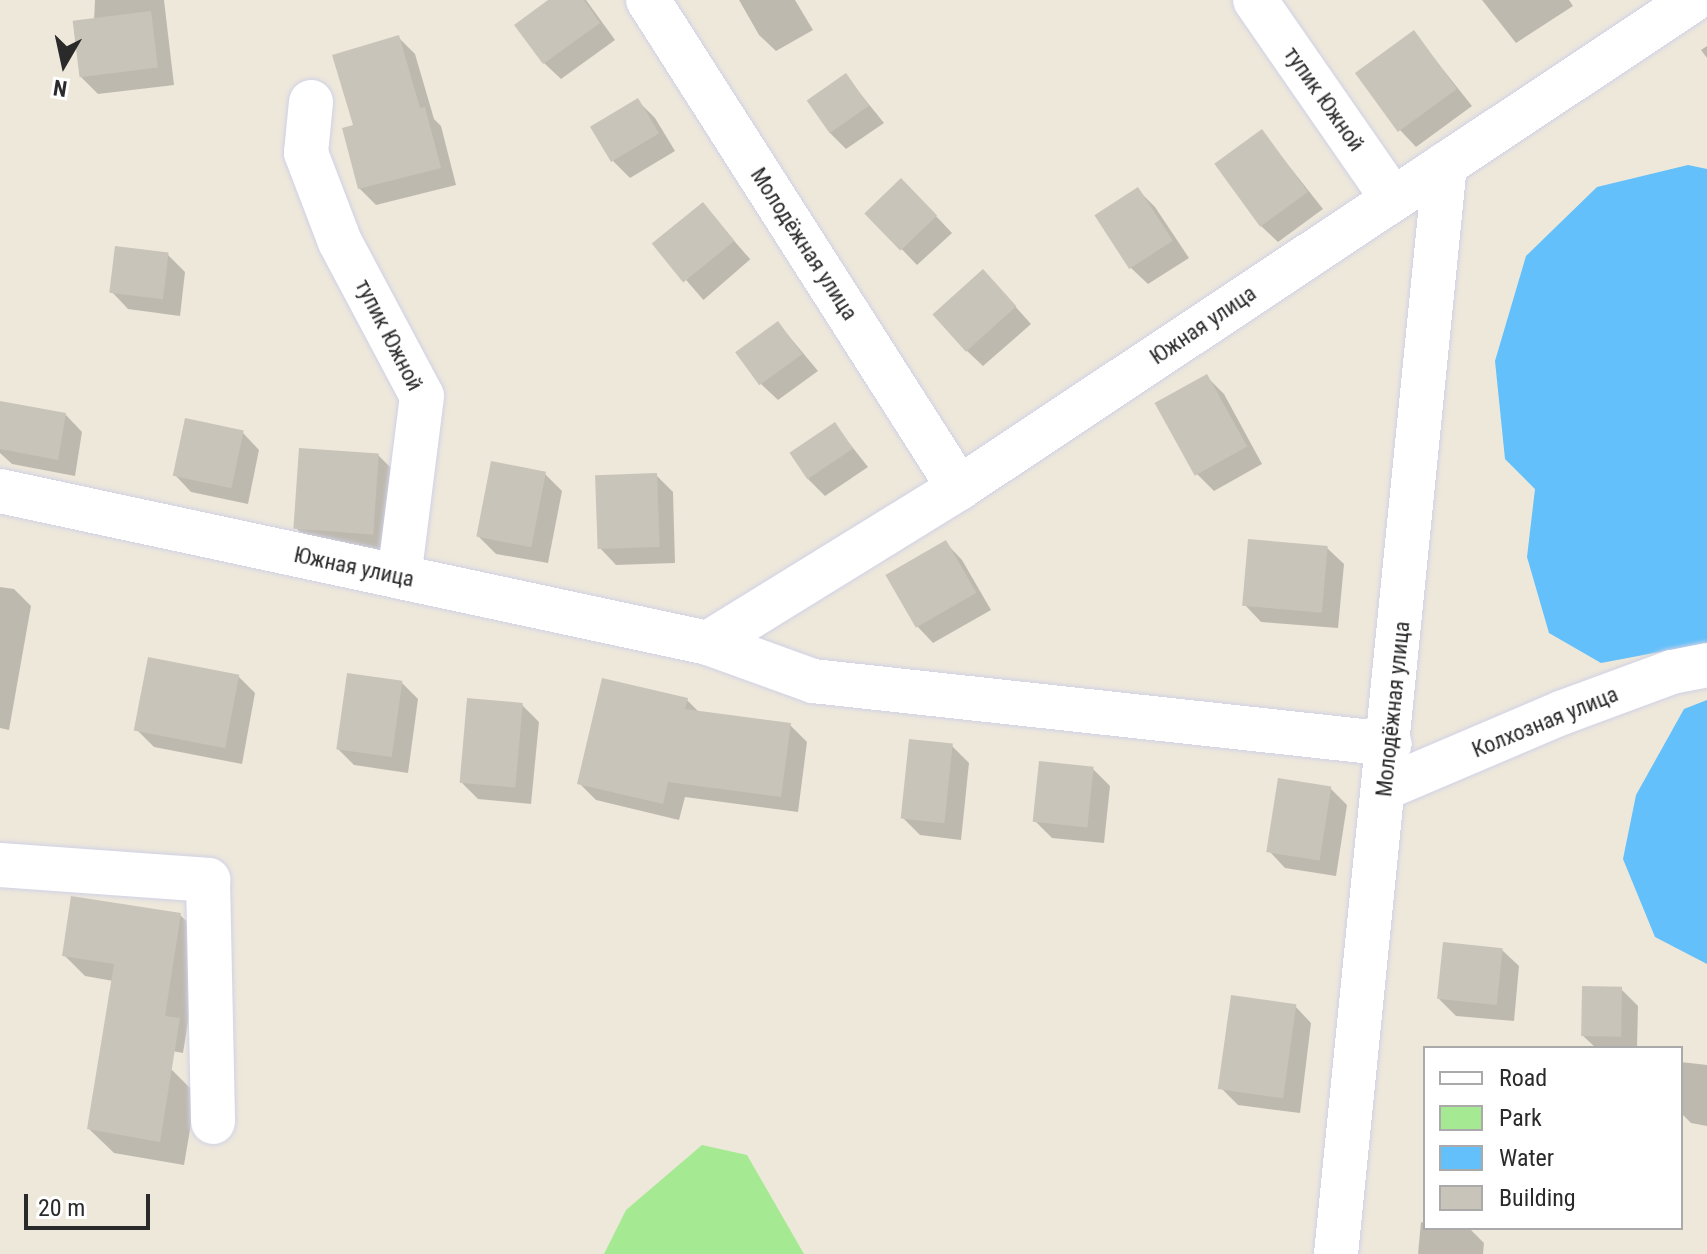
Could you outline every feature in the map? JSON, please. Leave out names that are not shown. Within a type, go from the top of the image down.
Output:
[{"type":"street","name":"Молодёжная улица","points":[[648,0],[959,488]]},
{"type":"street","name":"тупик Южной","points":[[1255,0],[1393,199]]},
{"type":"street","name":"Южная улица","points":[[708,643],[959,488],[1693,0]]},
{"type":"street","name":"тупик Южной","points":[[311,102],[306,153],[340,242],[422,396],[399,577]]},
{"type":"street","name":"Молодёжная улица","points":[[1336,1254],[1390,744],[1445,164]]},
{"type":"street","name":"Южная улица","points":[[0,491],[708,643],[813,681],[1390,744]]},
{"type":"street","name":"Колхозная улица","points":[[1385,788],[1561,713],[1672,672],[1707,665]]},
{"type":"street","points":[[0,865],[208,880],[213,1122]]},
{"type":"green space","points":[[702,1145],[747,1155],[804,1254],[604,1254],[626,1210]]},
{"type":"water","points":[[1688,165],[1707,169],[1707,643],[1601,663],[1549,633],[1527,557],[1535,489],[1505,459],[1495,361],[1526,256],[1597,187]]},
{"type":"water","points":[[1707,700],[1707,964],[1655,937],[1623,859],[1636,795],[1684,709]]},
{"type":"building","points":[[548,0],[584,0],[600,23],[543,64],[514,25]]},
{"type":"building","points":[[151,11],[158,68],[80,77],[73,21]]},
{"type":"building","points":[[1414,30],[1457,89],[1398,132],[1355,73]]},
{"type":"building","points":[[399,35],[420,108],[425,107],[441,168],[358,189],[342,128],[353,125],[332,55]]},
{"type":"building","points":[[846,73],[869,106],[830,133],[807,101]]},
{"type":"building","points":[[638,98],[659,133],[611,162],[590,127]]},
{"type":"building","points":[[1262,129],[1308,192],[1260,227],[1214,164]]},
{"type":"building","points":[[901,178],[937,215],[900,251],[864,213]]},
{"type":"building","points":[[1138,187],[1173,241],[1129,269],[1094,215]]},
{"type":"building","points":[[703,202],[734,241],[683,282],[652,244]]},
{"type":"building","points":[[115,246],[169,253],[163,299],[109,293]]},
{"type":"building","points":[[983,269],[1016,306],[966,352],[932,315]]},
{"type":"building","points":[[778,321],[802,354],[759,385],[735,352]]},
{"type":"building","points":[[1207,374],[1247,447],[1195,476],[1155,403]]},
{"type":"building","points":[[0,401],[66,413],[58,460],[0,449]]},
{"type":"building","points":[[185,418],[244,430],[231,488],[173,476]]},
{"type":"building","points":[[835,422],[853,449],[807,479],[789,453]]},
{"type":"building","points":[[299,448],[379,454],[373,534],[293,529]]},
{"type":"building","points":[[491,461],[546,472],[531,547],[476,537]]},
{"type":"building","points":[[657,473],[660,547],[598,549],[595,475]]},
{"type":"building","points":[[1248,539],[1328,546],[1322,613],[1242,606]]},
{"type":"building","points":[[946,540],[976,593],[916,628],[885,575]]},
{"type":"building","points":[[148,657],[239,675],[225,748],[134,731]]},
{"type":"building","points":[[347,673],[402,681],[392,757],[336,749]]},
{"type":"building","points":[[602,678],[688,698],[685,709],[791,723],[781,797],[668,782],[663,804],[577,784]]},
{"type":"building","points":[[467,698],[523,703],[515,788],[460,783]]},
{"type":"building","points":[[909,739],[953,744],[944,823],[901,819]]},
{"type":"building","points":[[1039,761],[1094,767],[1087,827],[1033,822]]},
{"type":"building","points":[[1278,778],[1331,786],[1320,861],[1266,852]]},
{"type":"building","points":[[71,896],[181,913],[165,1016],[180,1018],[160,1142],[87,1129],[114,964],[62,956]]},
{"type":"building","points":[[1443,942],[1503,948],[1497,1005],[1437,999]]},
{"type":"building","points":[[1582,986],[1622,987],[1621,1037],[1581,1036]]},
{"type":"building","points":[[1231,995],[1296,1004],[1283,1098],[1218,1089]]}]
